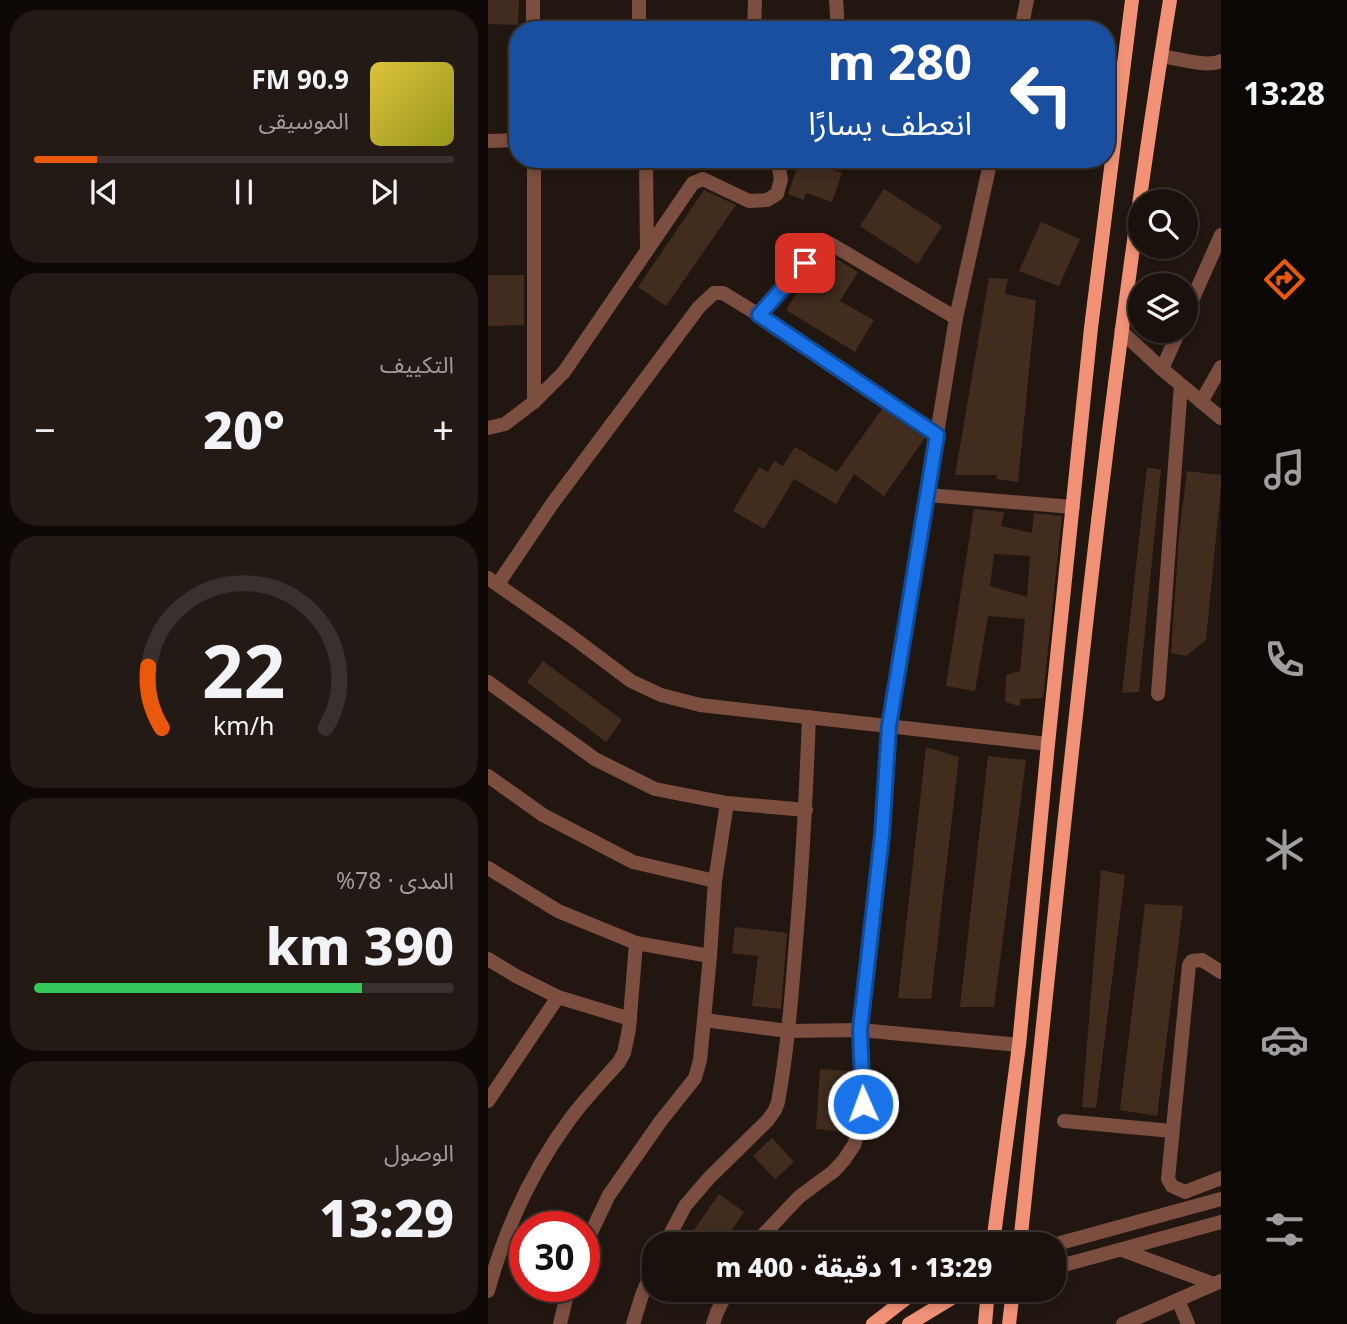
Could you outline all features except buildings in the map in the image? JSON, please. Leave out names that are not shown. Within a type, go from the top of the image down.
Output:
[{"type":"street","points":[[533,0],[533,21]]},
{"type":"street","points":[[639,0],[639,21]]},
{"type":"street","points":[[755,0],[755,21]]},
{"type":"street","points":[[836,0],[837,21]]},
{"type":"street","points":[[1023,21],[1027,0]]},
{"type":"street","points":[[1115,136],[1132,0]]},
{"type":"street","points":[[1020,1232],[1095,542],[1121,331],[1170,0]]},
{"type":"street","points":[[1161,56],[1219,64]]},
{"type":"street","points":[[488,141],[509,140]]},
{"type":"street","points":[[534,168],[534,402]]},
{"type":"street","points":[[646,168],[647,252]]},
{"type":"street","points":[[488,428],[505,424],[534,402],[564,372],[693,183],[703,179],[749,201],[767,200],[777,194],[781,179],[779,168]]},
{"type":"street","points":[[766,1232],[800,1197],[834,1171],[854,1145],[860,1127],[863,1104],[860,1030],[882,835],[889,726],[956,317],[989,168]]},
{"type":"street","points":[[994,1232],[1019,1045],[1091,328],[1111,168]]},
{"type":"street","points":[[1198,287],[1221,235]]},
{"type":"street","points":[[759,315],[821,246],[829,243],[956,317]]},
{"type":"street","points":[[937,435],[759,315],[723,293],[714,293],[699,307],[493,581],[631,681],[661,695],[700,705],[1048,744]]},
{"type":"street","points":[[1121,331],[1221,418]]},
{"type":"street","points":[[1162,369],[1174,343]]},
{"type":"street","points":[[1201,402],[1221,367]]},
{"type":"street","points":[[1158,694],[1181,385]]},
{"type":"street","points":[[927,495],[1073,507]]},
{"type":"street","points":[[488,682],[595,759],[655,789],[727,803],[806,810]]},
{"type":"street","points":[[671,1232],[685,1206],[709,1178],[768,1120],[775,1110],[780,1092],[788,1031],[806,810],[809,717]]},
{"type":"street","points":[[488,776],[543,815],[633,862],[715,881]]},
{"type":"street","points":[[600,1212],[609,1195],[660,1122],[695,1078],[700,1060],[715,881],[727,803]]},
{"type":"street","points":[[488,868],[558,911],[636,943],[710,957]]},
{"type":"street","points":[[488,1291],[502,1246],[539,1168],[573,1116],[619,1062],[627,1043],[636,943]]},
{"type":"street","points":[[488,959],[558,997],[630,1019]]},
{"type":"street","points":[[1221,972],[1202,960],[1192,961],[1189,965],[1168,1178],[1172,1185],[1185,1192],[1221,1178]]},
{"type":"street","points":[[488,1101],[558,997]]},
{"type":"street","points":[[704,1020],[788,1031],[860,1030],[1019,1045]]},
{"type":"street","points":[[1064,1121],[1172,1131]]},
{"type":"street","points":[[1066,1241],[1221,1199]]},
{"type":"street","points":[[1066,1265],[1221,1222]]},
{"type":"street","points":[[1122,1250],[1217,1282]]},
{"type":"street","points":[[1123,1324],[1217,1282]]},
{"type":"street","points":[[633,1324],[642,1295]]},
{"type":"street","points":[[1178,1300],[1188,1324]]},
{"type":"street","points":[[560,1324],[565,1302]]},
{"type":"street","points":[[713,1324],[723,1302]]},
{"type":"street","points":[[872,1324],[901,1302]]},
{"type":"street","points":[[909,1324],[945,1302]]},
{"type":"street","points":[[985,1324],[987,1302]]},
{"type":"street","points":[[1009,1324],[1012,1302]]},
{"type":"route","points":[[805,263],[759,315],[937,435],[889,726],[882,835],[860,1030],[863,1104]]}]
